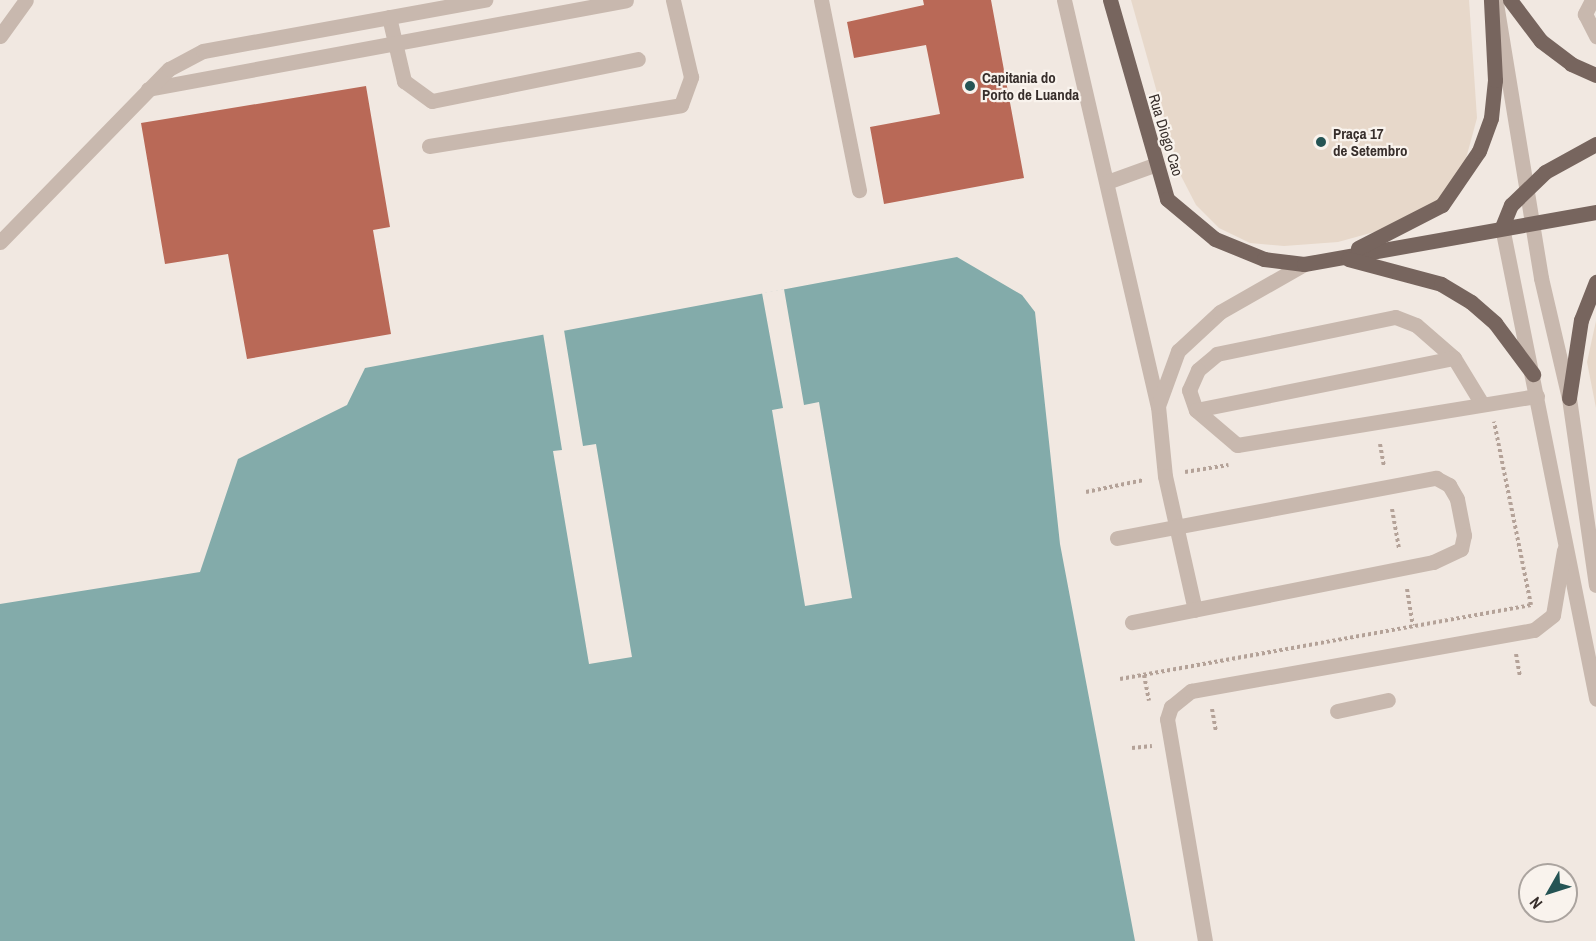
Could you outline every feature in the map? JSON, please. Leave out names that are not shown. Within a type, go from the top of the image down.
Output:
[{"type":"main road","name":"Rua Diogo Cao","points":[[1110,0],[1154,165],[1167,199],[1215,239],[1264,259],[1304,264],[1339,257]]},
{"type":"main road","points":[[1339,257],[1442,205],[1479,151],[1491,118],[1495,80],[1494,0]]},
{"type":"main road","points":[[1510,0],[1541,41],[1571,64],[1596,75]]},
{"type":"main road","points":[[1502,226],[1510,205],[1527,189],[1570,155],[1596,144]]},
{"type":"main road","points":[[1339,257],[1502,226],[1596,212]]},
{"type":"main road","points":[[1339,257],[1399,270],[1451,290],[1495,323],[1533,374]]},
{"type":"main road","points":[[1569,398],[1581,321],[1596,282]]},
{"type":"street","points":[[0,36],[26,0]]},
{"type":"street","points":[[0,242],[169,69],[203,51],[485,0]]},
{"type":"street","points":[[148,89],[626,0]]},
{"type":"street","points":[[429,146],[681,105],[691,77],[673,0]]},
{"type":"street","points":[[821,0],[859,189]]},
{"type":"street","points":[[1064,0],[1158,406],[1177,527],[1195,609]]},
{"type":"street","points":[[1494,0],[1531,221],[1569,398],[1596,585]]},
{"type":"street","points":[[1592,0],[1585,14],[1596,36]]},
{"type":"street","points":[[389,17],[405,81],[432,102],[639,59]]},
{"type":"street","points":[[1107,182],[1154,165]]},
{"type":"street","points":[[1502,226],[1533,374],[1564,550],[1596,699]]},
{"type":"street","points":[[1158,406],[1178,351],[1220,312],[1304,264]]},
{"type":"street","points":[[1488,410],[1454,358],[1416,325],[1395,317],[1217,354],[1198,370],[1189,390],[1196,410],[1237,445],[1488,410],[1537,396]]},
{"type":"street","points":[[1196,410],[1454,358]]},
{"type":"street","points":[[1117,538],[1437,478],[1449,485],[1457,499],[1464,535],[1461,549],[1449,558],[1132,622]]},
{"type":"street","points":[[1205,941],[1167,720],[1171,707],[1191,691],[1534,630],[1553,615],[1564,550]]},
{"type":"street","points":[[1337,711],[1388,700]]},
{"type":"path","points":[[1120,679],[1532,605],[1488,410]]},
{"type":"path","points":[[1378,437],[1386,474]]},
{"type":"path","points":[[1086,492],[1154,478]]},
{"type":"path","points":[[1390,502],[1401,554]]},
{"type":"path","points":[[1406,586],[1413,627]]},
{"type":"path","points":[[1513,642],[1520,677]]},
{"type":"path","points":[[1211,705],[1216,732]]},
{"type":"shaded area","name":"Praça 17 de Setembro","points":[[1131,0],[1469,0],[1477,118],[1464,166],[1439,203],[1396,226],[1338,242],[1284,246],[1250,243],[1219,228],[1196,205],[1180,174]]},
{"type":"shaded area","points":[[1596,321],[1596,408],[1587,362]]},
{"type":"water","points":[[957,257],[1022,295],[1035,312],[1060,544],[1135,941],[0,941],[0,604],[200,572],[238,459],[347,405],[365,368]]},
{"type":"pier","points":[[784,289],[804,405],[819,402],[852,598],[805,606],[772,410],[783,408],[762,293]]},
{"type":"pier","points":[[564,330],[583,446],[596,444],[632,657],[589,664],[553,451],[562,450],[543,333]]},
{"type":"building","name":"Capitania do Porto de Luanda","points":[[923,0],[991,0],[1024,178],[884,204],[870,127],[940,114],[926,45],[854,58],[847,22],[924,5]]},
{"type":"building","points":[[366,86],[390,227],[373,230],[391,334],[247,359],[228,254],[165,264],[141,123]]},
{"type":"place","name":"Capitania do Porto de Luanda","points":[[970,86]]},
{"type":"place","name":"Praça 17 de Setembro","points":[[1321,142]]}]
